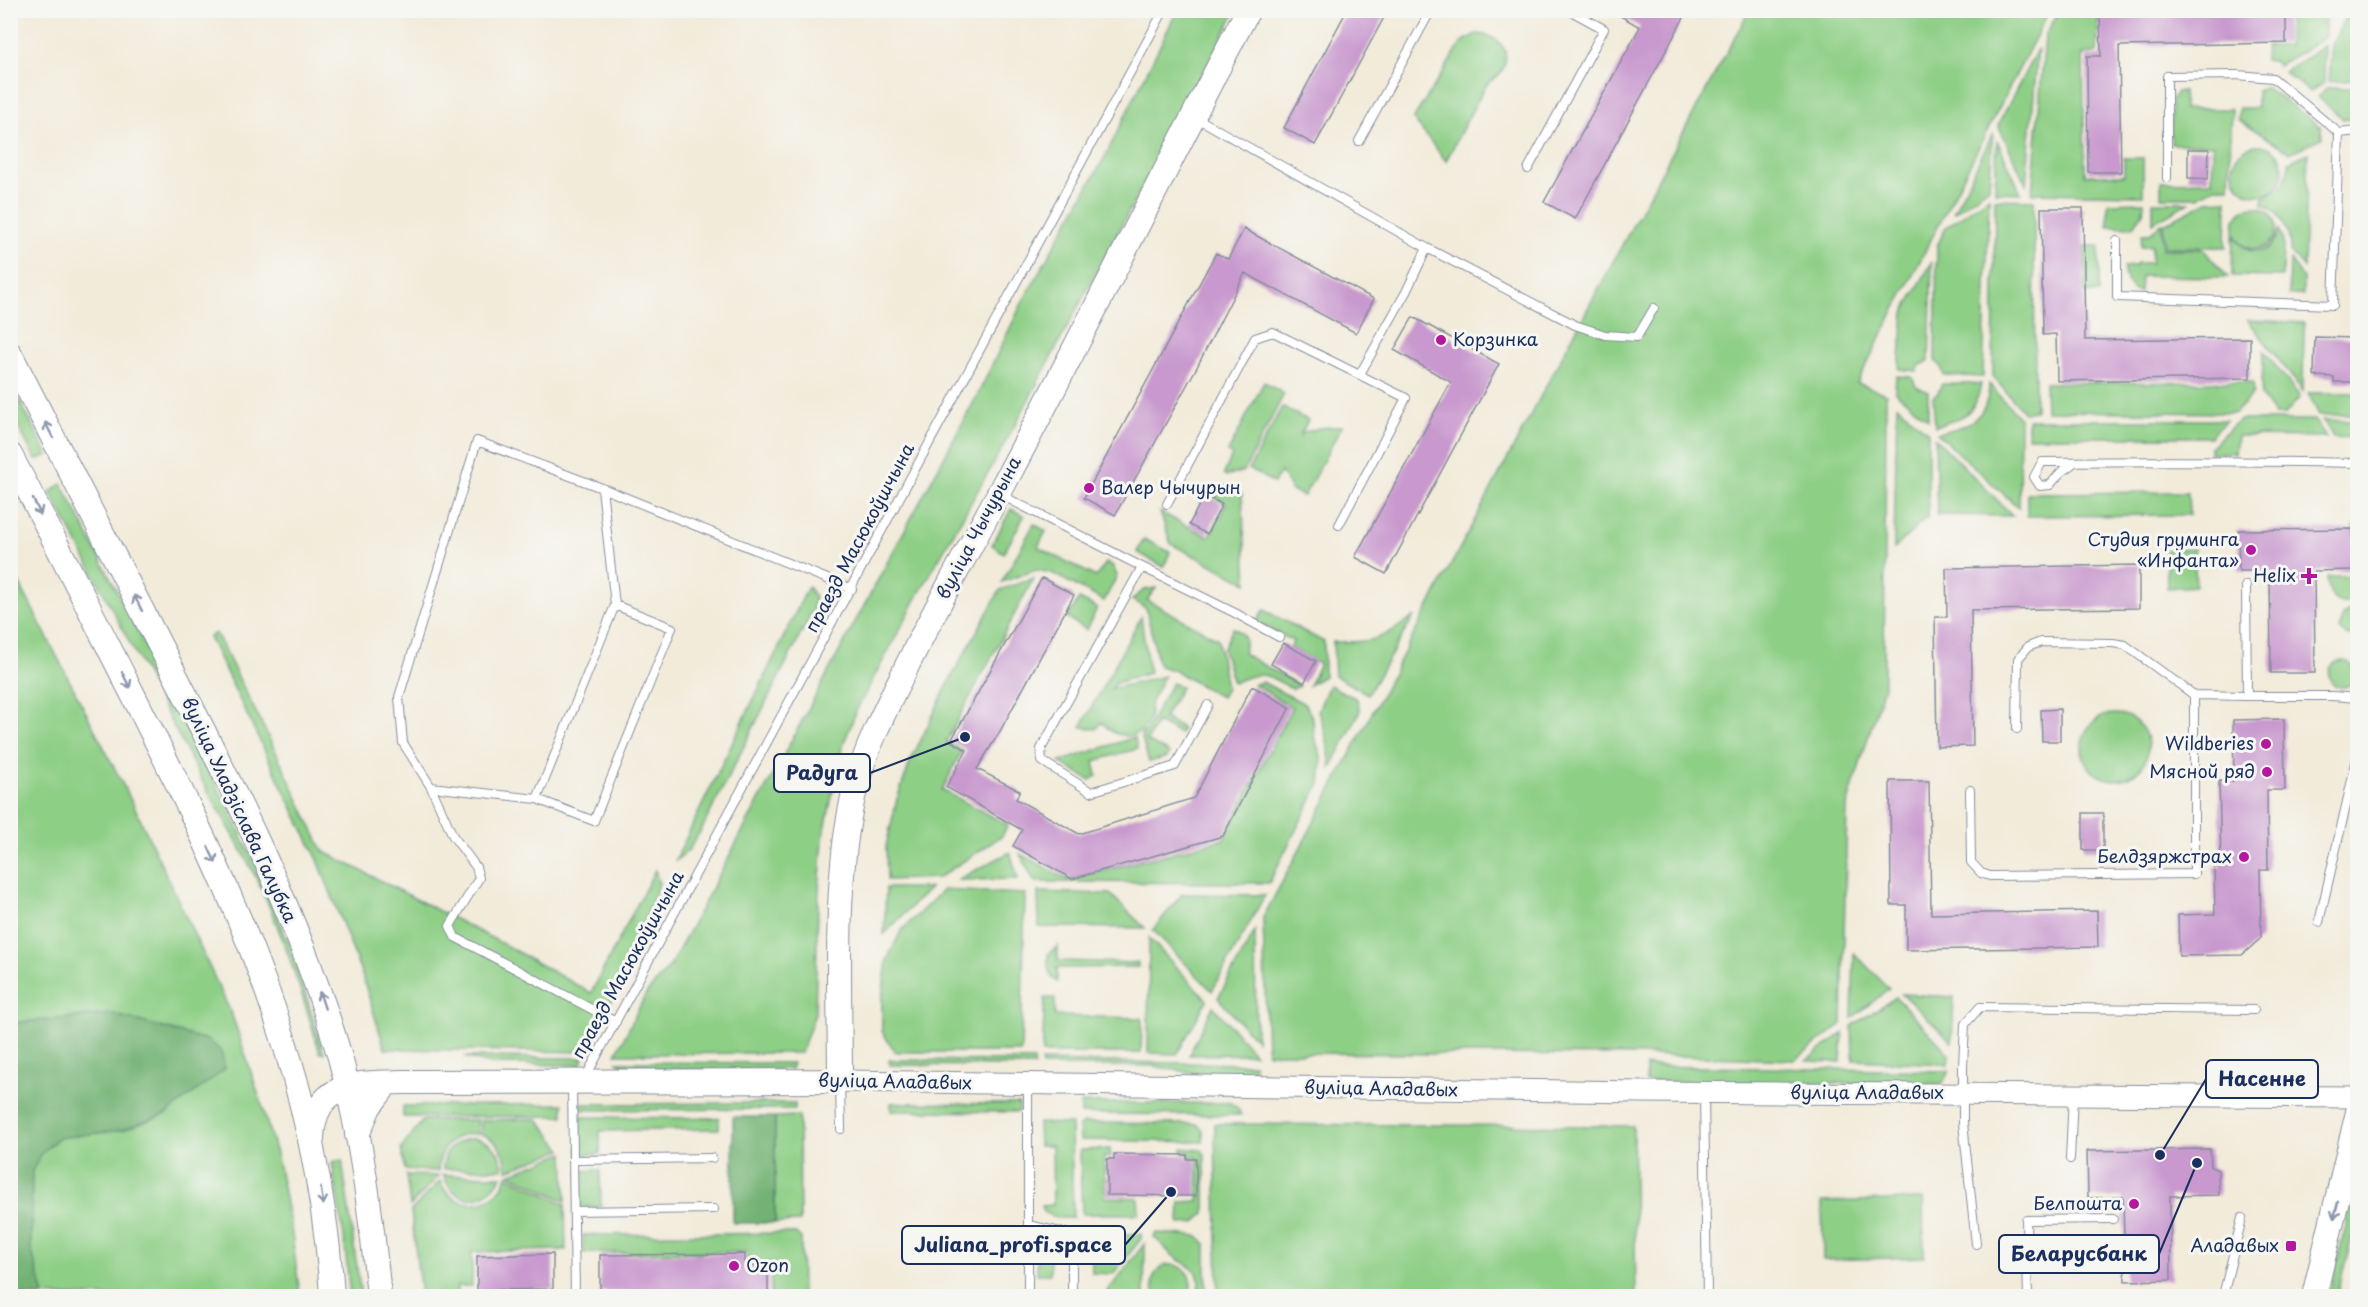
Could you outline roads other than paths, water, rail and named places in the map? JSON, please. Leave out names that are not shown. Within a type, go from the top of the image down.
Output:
[{"type":"main road","name":"вуліца Чычурына","points":[[840,1081],[842,890],[846,837],[855,790],[873,736],[933,612],[998,494],[1248,10]]},
{"type":"main road","name":"вуліца Уладзіслава Галубка","points":[[10,354],[230,783],[277,882],[313,972],[342,1091],[357,1136],[379,1296]]},
{"type":"main road","points":[[10,455],[160,747],[235,905],[267,984],[294,1069],[312,1139],[326,1226],[332,1296]]},
{"type":"main road","name":"вуліца Аладавых","points":[[294,1069],[306,1082],[342,1091],[393,1086],[578,1081],[840,1081]]},
{"type":"main road","points":[[357,1136],[369,1107],[393,1086]]},
{"type":"main road","points":[[312,1139],[314,1120],[342,1091]]},
{"type":"main road","points":[[2314,1296],[2358,1112]]},
{"type":"street","name":"вуліца Аладавых","points":[[840,1081],[1704,1092],[2358,1097]]},
{"type":"lane","name":"праезд Масюкоўшчына","points":[[578,1081],[616,1022],[1164,10]]},
{"type":"lane","points":[[1359,141],[1431,10]]},
{"type":"lane","points":[[1528,169],[1604,29],[1569,10]]},
{"type":"lane","points":[[2167,178],[2167,76],[2237,75],[2273,78],[2339,133],[2358,131]]},
{"type":"lane","points":[[1193,116],[1427,248],[1575,325],[1605,335],[1637,337],[1654,308]]},
{"type":"lane","points":[[2117,241],[2116,297],[2333,305],[2339,133]]},
{"type":"lane","points":[[1360,374],[1406,292],[1427,248]]},
{"type":"lane","points":[[1167,504],[1255,338],[1273,332],[1406,398],[1339,525]]},
{"type":"lane","points":[[616,1022],[454,937],[450,926],[479,878],[476,867],[453,836],[431,787],[403,743],[399,698],[477,441],[603,488],[852,589]]},
{"type":"lane","points":[[2075,462],[2050,484],[2040,486],[2034,477],[2042,462],[2194,461],[2358,463]]},
{"type":"lane","points":[[537,798],[615,605],[603,488]]},
{"type":"lane","points":[[998,494],[1279,637]]},
{"type":"lane","points":[[1142,567],[1041,749],[1042,762],[1091,792],[1175,766],[1208,705]]},
{"type":"lane","points":[[2246,585],[2247,696]]},
{"type":"lane","points":[[431,787],[537,798],[594,821],[672,628],[615,605]]},
{"type":"lane","points":[[2017,729],[2018,659],[2028,647],[2041,642],[2125,645],[2194,695],[2358,698]]},
{"type":"lane","points":[[1970,790],[1971,862],[1981,873],[1990,876],[2194,874],[2194,695]]},
{"type":"lane","points":[[2319,922],[2358,754]]},
{"type":"lane","points":[[1976,1244],[1963,1124],[1963,1094],[1965,1024],[1980,1007],[2254,1010]]},
{"type":"lane","points":[[575,1296],[573,1160],[578,1081]]},
{"type":"lane","points":[[840,1081],[841,1129]]},
{"type":"lane","points":[[1028,1084],[1028,1296]]},
{"type":"lane","points":[[1704,1092],[1707,1296]]},
{"type":"lane","points":[[2070,1160],[2073,1094]]},
{"type":"lane","points":[[573,1160],[712,1158]]},
{"type":"lane","points":[[574,1211],[714,1209]]},
{"type":"lane","points":[[2223,1296],[2242,1218]]},
{"type":"lane","points":[[2028,1296],[2026,1220],[2113,1219]]},
{"type":"lane","points":[[1029,1225],[1065,1233],[1072,1242],[1072,1296]]},
{"type":"place","name":"Корзинка","points":[[1441,340]]},
{"type":"place","name":"Валер Чычурын","points":[[1089,488]]},
{"type":"place","name":"Студия груминга «Инфанта»","points":[[2251,550]]},
{"type":"place","name":"Helix","points":[[2309,576]]},
{"type":"place","name":"Радуга","points":[[965,737]]},
{"type":"place","name":"Wildberies","points":[[2266,744]]},
{"type":"place","name":"Мясной ряд","points":[[2267,772]]},
{"type":"place","name":"Белдзяржстрах","points":[[2244,857]]},
{"type":"place","name":"Насенне","points":[[2160,1155]]},
{"type":"place","name":"Беларусбанк","points":[[2197,1163]]},
{"type":"place","name":"Juliana_profi.space","points":[[1171,1192]]},
{"type":"place","name":"Белпошта","points":[[2134,1204]]},
{"type":"place","name":"Аладавых","points":[[2291,1246]]},
{"type":"place","name":"Ozon","points":[[734,1266]]}]
